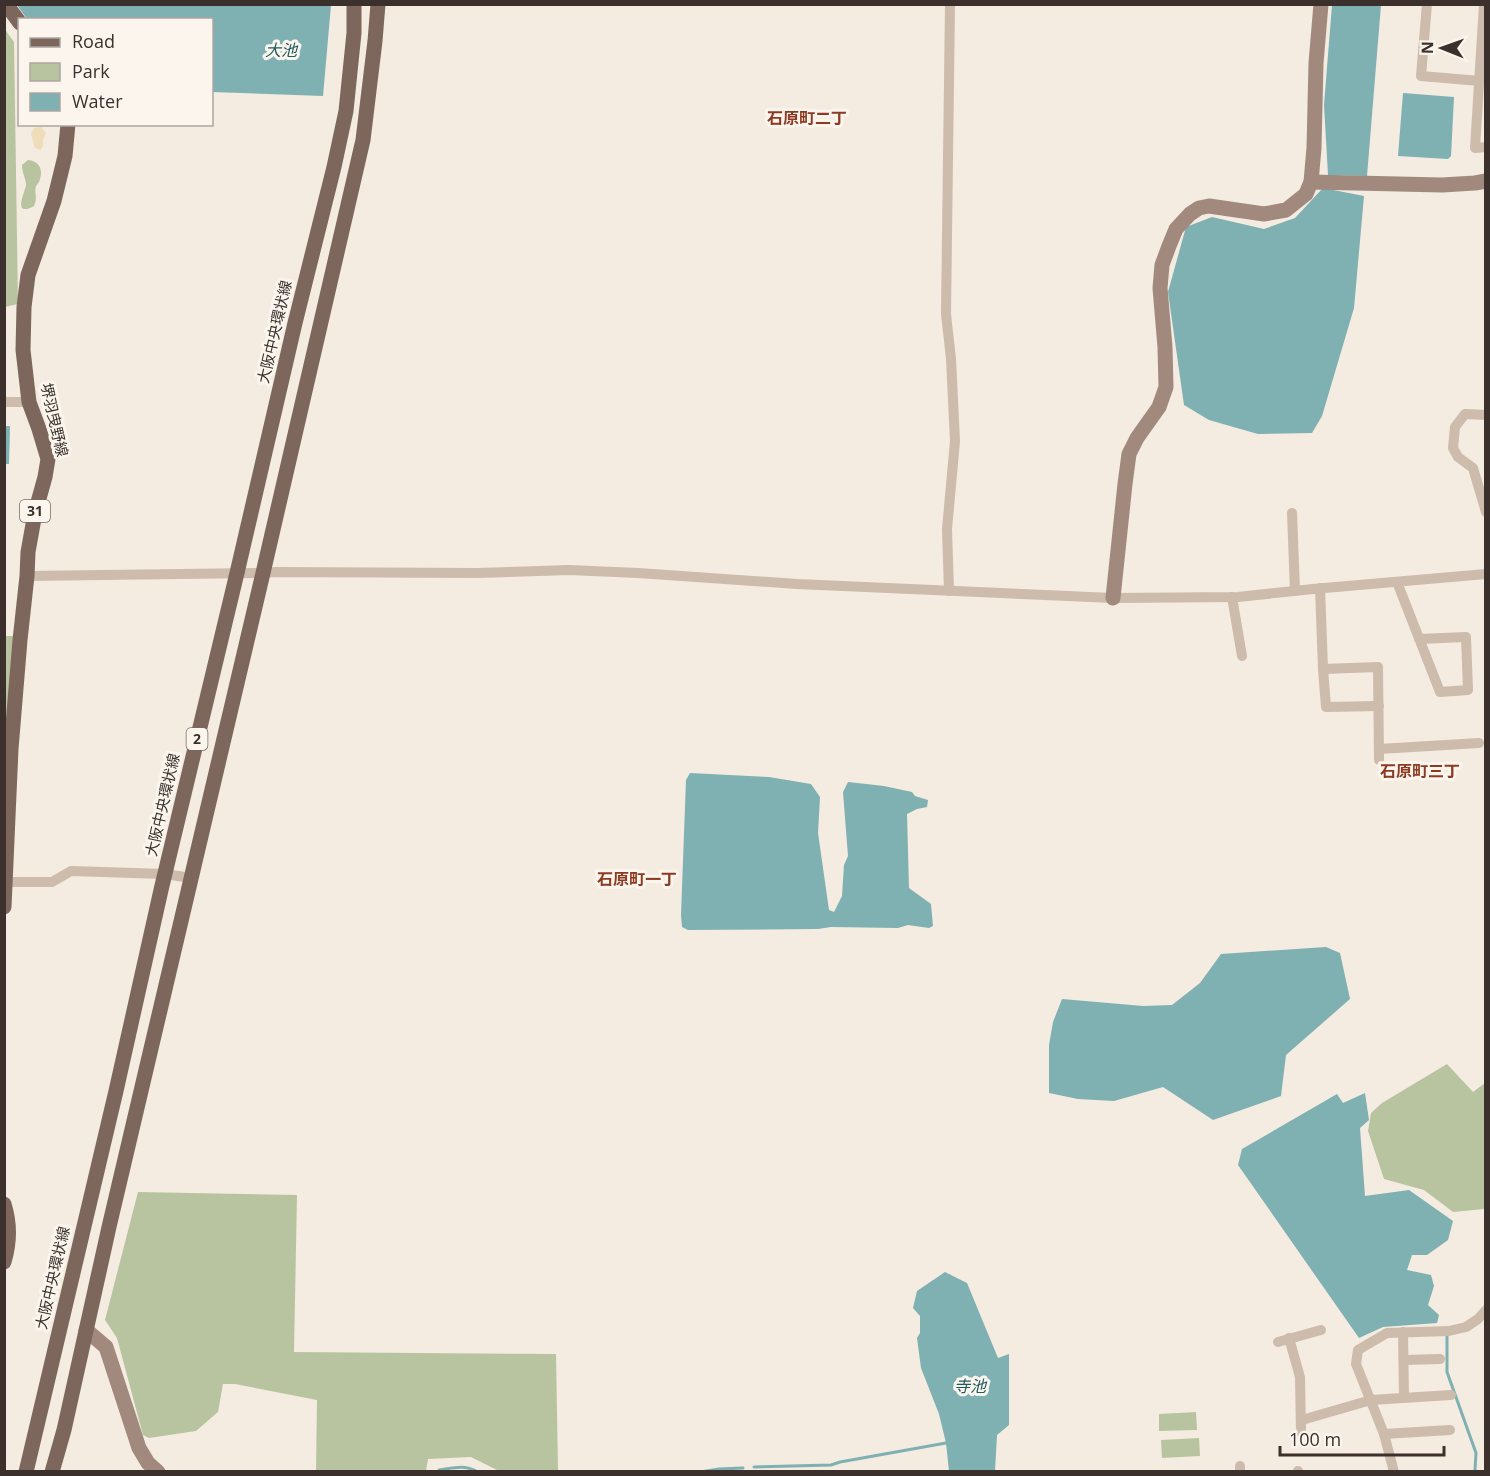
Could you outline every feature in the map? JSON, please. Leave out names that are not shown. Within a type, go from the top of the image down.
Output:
[{"type":"main road","points":[[6,4],[18,20]]},
{"type":"main road","name":"大阪中央環状線","points":[[26,1472],[295,323],[334,167],[346,111],[354,33],[354,4]]},
{"type":"main road","name":"2","points":[[52,1472],[64,1430],[363,140],[378,4]]},
{"type":"main road","name":"堺羽曳野線","points":[[4,907],[11,748],[28,552],[34,513],[48,459],[29,402],[23,350],[24,307],[28,274],[54,201],[65,156],[68,126]]},
{"type":"main road","points":[[4,1204],[8,1216],[9,1238],[4,1262]]},
{"type":"street","points":[[949,591],[947,529],[956,441],[946,314],[950,4]]},
{"type":"street","points":[[1113,598],[1129,454],[1137,438],[1159,407],[1166,387],[1160,288],[1162,265],[1176,229],[1199,208],[1209,206],[1264,214],[1286,210],[1306,194],[1311,182],[1314,148],[1316,63],[1321,4]]},
{"type":"street","points":[[1427,4],[1421,76],[1480,81]]},
{"type":"street","points":[[1484,4],[1475,148],[1485,147]]},
{"type":"street","points":[[1311,182],[1442,185],[1485,181]]},
{"type":"street","points":[[4,402],[29,402]]},
{"type":"street","points":[[1485,415],[1465,414],[1455,427],[1454,448],[1458,457],[1473,468],[1485,512]]},
{"type":"street","points":[[1292,513],[1295,591]]},
{"type":"street","points":[[27,576],[276,572],[477,573],[569,570],[797,584],[1113,598],[1232,597],[1485,574]]},
{"type":"street","points":[[1397,582],[1419,639],[1440,692],[1468,690],[1466,637],[1419,639]]},
{"type":"street","points":[[1320,588],[1326,707],[1379,706]]},
{"type":"street","points":[[1232,597],[1242,656]]},
{"type":"street","points":[[1323,669],[1378,666],[1379,754],[1479,743]]},
{"type":"street","points":[[6,882],[52,882],[71,871],[165,874],[191,878]]},
{"type":"street","points":[[1394,1472],[1384,1434],[1356,1364],[1358,1350],[1387,1333],[1449,1331],[1466,1327],[1485,1310]]},
{"type":"street","points":[[86,1330],[106,1347],[139,1448],[148,1463],[158,1472]]},
{"type":"street","points":[[1278,1342],[1321,1330]]},
{"type":"street","points":[[1403,1332],[1404,1398]]},
{"type":"street","points":[[1289,1338],[1300,1377],[1301,1433]]},
{"type":"street","points":[[1404,1360],[1440,1359]]},
{"type":"street","points":[[1302,1420],[1371,1400],[1451,1395]]},
{"type":"street","points":[[1384,1434],[1450,1430]]},
{"type":"green space","points":[[4,28],[14,42],[18,304],[5,307]]},
{"type":"green space","points":[[28,160],[38,164],[41,174],[36,186],[34,206],[23,209],[21,203],[26,185],[22,165]]},
{"type":"green space","points":[[4,636],[14,636],[5,776]]},
{"type":"green space","points":[[1447,1064],[1473,1092],[1485,1083],[1486,1208],[1484,1209],[1453,1212],[1424,1190],[1384,1179],[1368,1131],[1371,1113],[1382,1103]]},
{"type":"green space","points":[[138,1192],[297,1195],[294,1352],[556,1354],[558,1471],[499,1471],[471,1457],[428,1459],[426,1471],[316,1471],[317,1400],[235,1384],[223,1384],[218,1412],[196,1431],[149,1438],[143,1435],[117,1338],[105,1320]]},
{"type":"green space","points":[[1196,1412],[1197,1430],[1159,1431],[1159,1414]]},
{"type":"green space","points":[[1199,1438],[1200,1456],[1162,1458],[1161,1440]]},
{"type":"sand","points":[[41,127],[46,133],[40,150],[35,148],[31,134],[34,128]]},
{"type":"water","name":"大池","points":[[17,5],[331,5],[323,96],[213,92],[213,18],[26,18]]},
{"type":"water","points":[[1332,5],[1381,5],[1367,176],[1328,175],[1324,105]]},
{"type":"water","points":[[1403,93],[1454,97],[1451,156],[1448,159],[1398,156]]},
{"type":"water","points":[[1323,188],[1364,196],[1354,308],[1322,416],[1312,433],[1258,434],[1209,420],[1184,405],[1168,292],[1186,227],[1212,217],[1264,229],[1295,218]]},
{"type":"water","points":[[5,426],[10,426],[9,464],[5,464]]},
{"type":"water","points":[[690,773],[769,777],[811,784],[820,797],[818,833],[829,910],[834,912],[842,896],[844,865],[848,856],[843,792],[848,782],[912,792],[915,796],[928,800],[927,807],[907,814],[909,888],[931,904],[933,926],[929,928],[908,925],[898,928],[688,930],[682,927],[686,780]]},
{"type":"water","points":[[1326,947],[1340,953],[1350,999],[1286,1055],[1281,1096],[1213,1120],[1163,1087],[1114,1101],[1078,1099],[1049,1093],[1049,1045],[1053,1022],[1062,999],[1143,1006],[1172,1005],[1200,983],[1221,954]]},
{"type":"water","points":[[1365,1093],[1369,1120],[1360,1128],[1365,1196],[1409,1190],[1453,1221],[1448,1240],[1427,1255],[1412,1255],[1407,1270],[1431,1275],[1434,1286],[1428,1305],[1439,1315],[1437,1323],[1383,1327],[1359,1338],[1238,1165],[1242,1149],[1337,1094],[1343,1103]]},
{"type":"water","name":"寺池","points":[[945,1272],[967,1283],[998,1358],[1009,1354],[1009,1425],[997,1435],[995,1471],[949,1471],[946,1443],[939,1414],[921,1368],[917,1338],[920,1333],[920,1316],[913,1308],[917,1291]]},
{"type":"waterway","points":[[1447,1334],[1447,1372],[1476,1453],[1475,1470]]},
{"type":"waterway","points":[[754,1467],[831,1465],[946,1443]]},
{"type":"waterway","points":[[439,1470],[463,1467],[478,1472]]},
{"type":"waterway","points":[[700,1472],[743,1468]]},
{"type":"district","name":"石原町二丁","points":[[807,118]]},
{"type":"district","name":"石原町三丁","points":[[1420,771]]},
{"type":"district","name":"石原町一丁","points":[[637,879]]}]
